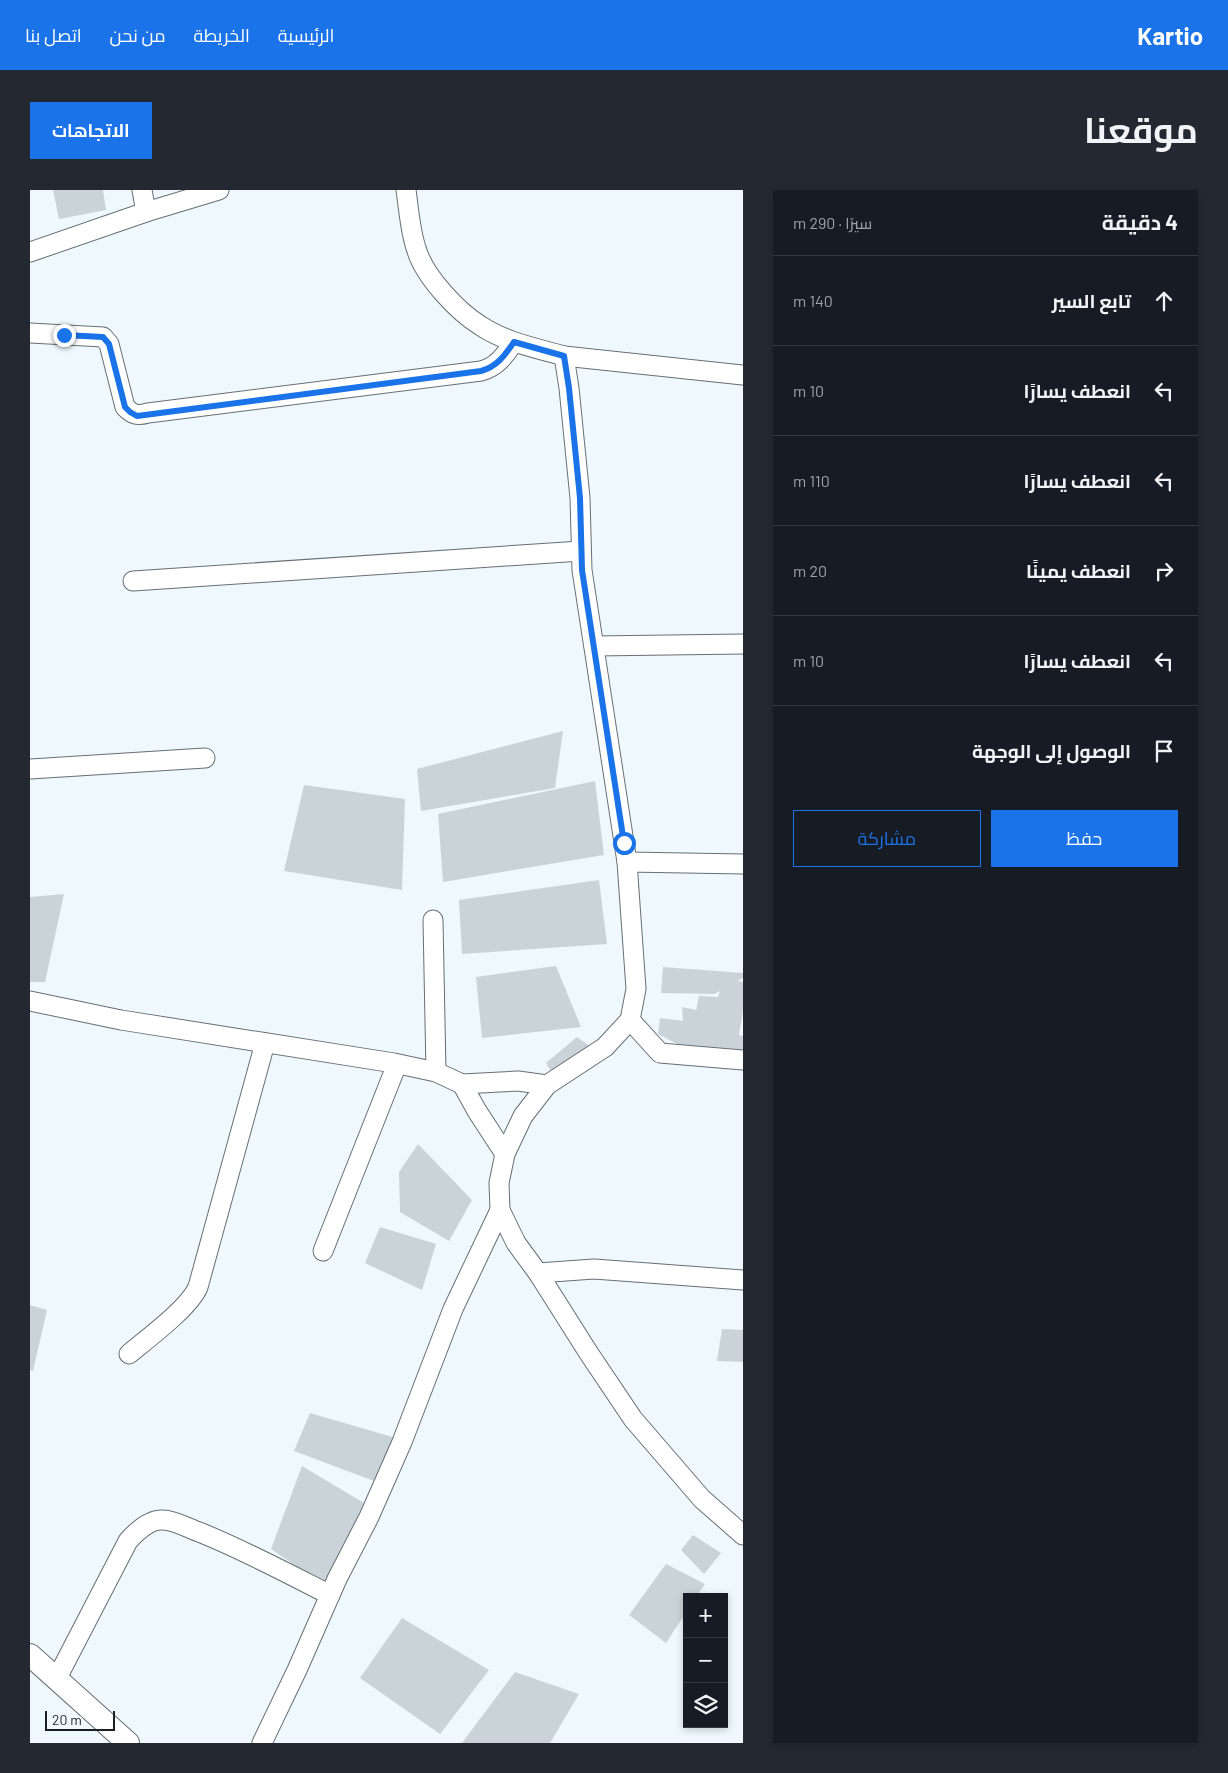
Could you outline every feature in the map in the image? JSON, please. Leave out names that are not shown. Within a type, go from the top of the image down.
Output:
[{"type":"street","points":[[142,190],[146,212]]},
{"type":"street","points":[[30,252],[146,212],[219,190]]},
{"type":"street","points":[[406,190],[416,251],[429,277],[453,302],[481,326],[514,342],[564,356],[743,375]]},
{"type":"street","points":[[30,333],[103,337],[109,344],[125,407],[137,416],[481,371],[490,369],[504,357],[514,342]]},
{"type":"street","points":[[262,1743],[402,1442],[453,1309],[500,1210],[500,1183],[505,1154],[523,1116],[547,1085],[605,1047],[630,1020],[636,989],[626,862],[582,570],[580,498],[564,356]]},
{"type":"street","points":[[133,581],[581,550]]},
{"type":"street","points":[[594,646],[743,644]]},
{"type":"street","points":[[30,769],[204,758]]},
{"type":"street","points":[[626,862],[743,864]]},
{"type":"street","points":[[433,920],[436,1072]]},
{"type":"street","points":[[30,1001],[121,1020],[397,1064],[436,1072],[462,1084],[518,1082],[547,1085]]},
{"type":"street","points":[[630,1020],[660,1053],[743,1060]]},
{"type":"street","points":[[129,1354],[195,1295],[265,1043]]},
{"type":"street","points":[[323,1251],[397,1064]]},
{"type":"street","points":[[462,1084],[505,1154]]},
{"type":"street","points":[[500,1210],[516,1243],[538,1273],[633,1419],[702,1499],[743,1535]]},
{"type":"street","points":[[538,1273],[594,1269],[743,1280]]},
{"type":"street","points":[[56,1680],[128,1541],[136,1532],[154,1521],[163,1520],[181,1525],[233,1546],[330,1595]]},
{"type":"street","points":[[30,1656],[128,1743]]},
{"type":"building","points":[[53,190],[103,190],[106,210],[59,219]]},
{"type":"building","points":[[563,731],[555,788],[421,811],[417,769]]},
{"type":"building","points":[[595,781],[604,855],[443,882],[438,814]]},
{"type":"building","points":[[304,785],[405,799],[402,890],[284,871]]},
{"type":"building","points":[[599,880],[607,944],[462,954],[459,900]]},
{"type":"building","points":[[64,894],[45,982],[30,982],[30,897]]},
{"type":"building","points":[[556,966],[581,1027],[482,1038],[476,977]]},
{"type":"building","points":[[663,967],[743,973],[743,978],[738,981],[743,982],[743,1011],[739,1035],[743,1036],[743,1053],[681,1046],[658,1034],[660,1018],[683,1021],[682,1007],[696,1010],[699,996],[718,997],[720,991],[714,994],[661,993]]},
{"type":"building","points":[[577,1037],[592,1048],[553,1075],[546,1063]]},
{"type":"building","points":[[418,1144],[472,1200],[449,1241],[400,1212],[399,1172]]},
{"type":"building","points":[[380,1227],[436,1244],[422,1290],[365,1263]]},
{"type":"building","points":[[30,1305],[47,1310],[33,1371],[30,1370]]},
{"type":"building","points":[[722,1329],[743,1330],[743,1362],[717,1361]]},
{"type":"building","points":[[310,1413],[396,1438],[374,1481],[294,1451]]},
{"type":"building","points":[[302,1466],[364,1503],[328,1588],[271,1549]]},
{"type":"building","points":[[693,1535],[721,1553],[704,1574],[681,1550]]},
{"type":"building","points":[[666,1564],[705,1584],[699,1593],[683,1593],[683,1617],[666,1643],[629,1615]]},
{"type":"building","points":[[402,1618],[489,1670],[440,1734],[360,1678]]},
{"type":"building","points":[[515,1672],[579,1694],[550,1743],[462,1743]]},
{"type":"route","points":[[64,335],[103,337],[109,344],[125,407],[137,416],[148,413],[481,371],[490,369],[504,357],[514,342],[564,356],[580,498],[582,570],[624,843]]}]
